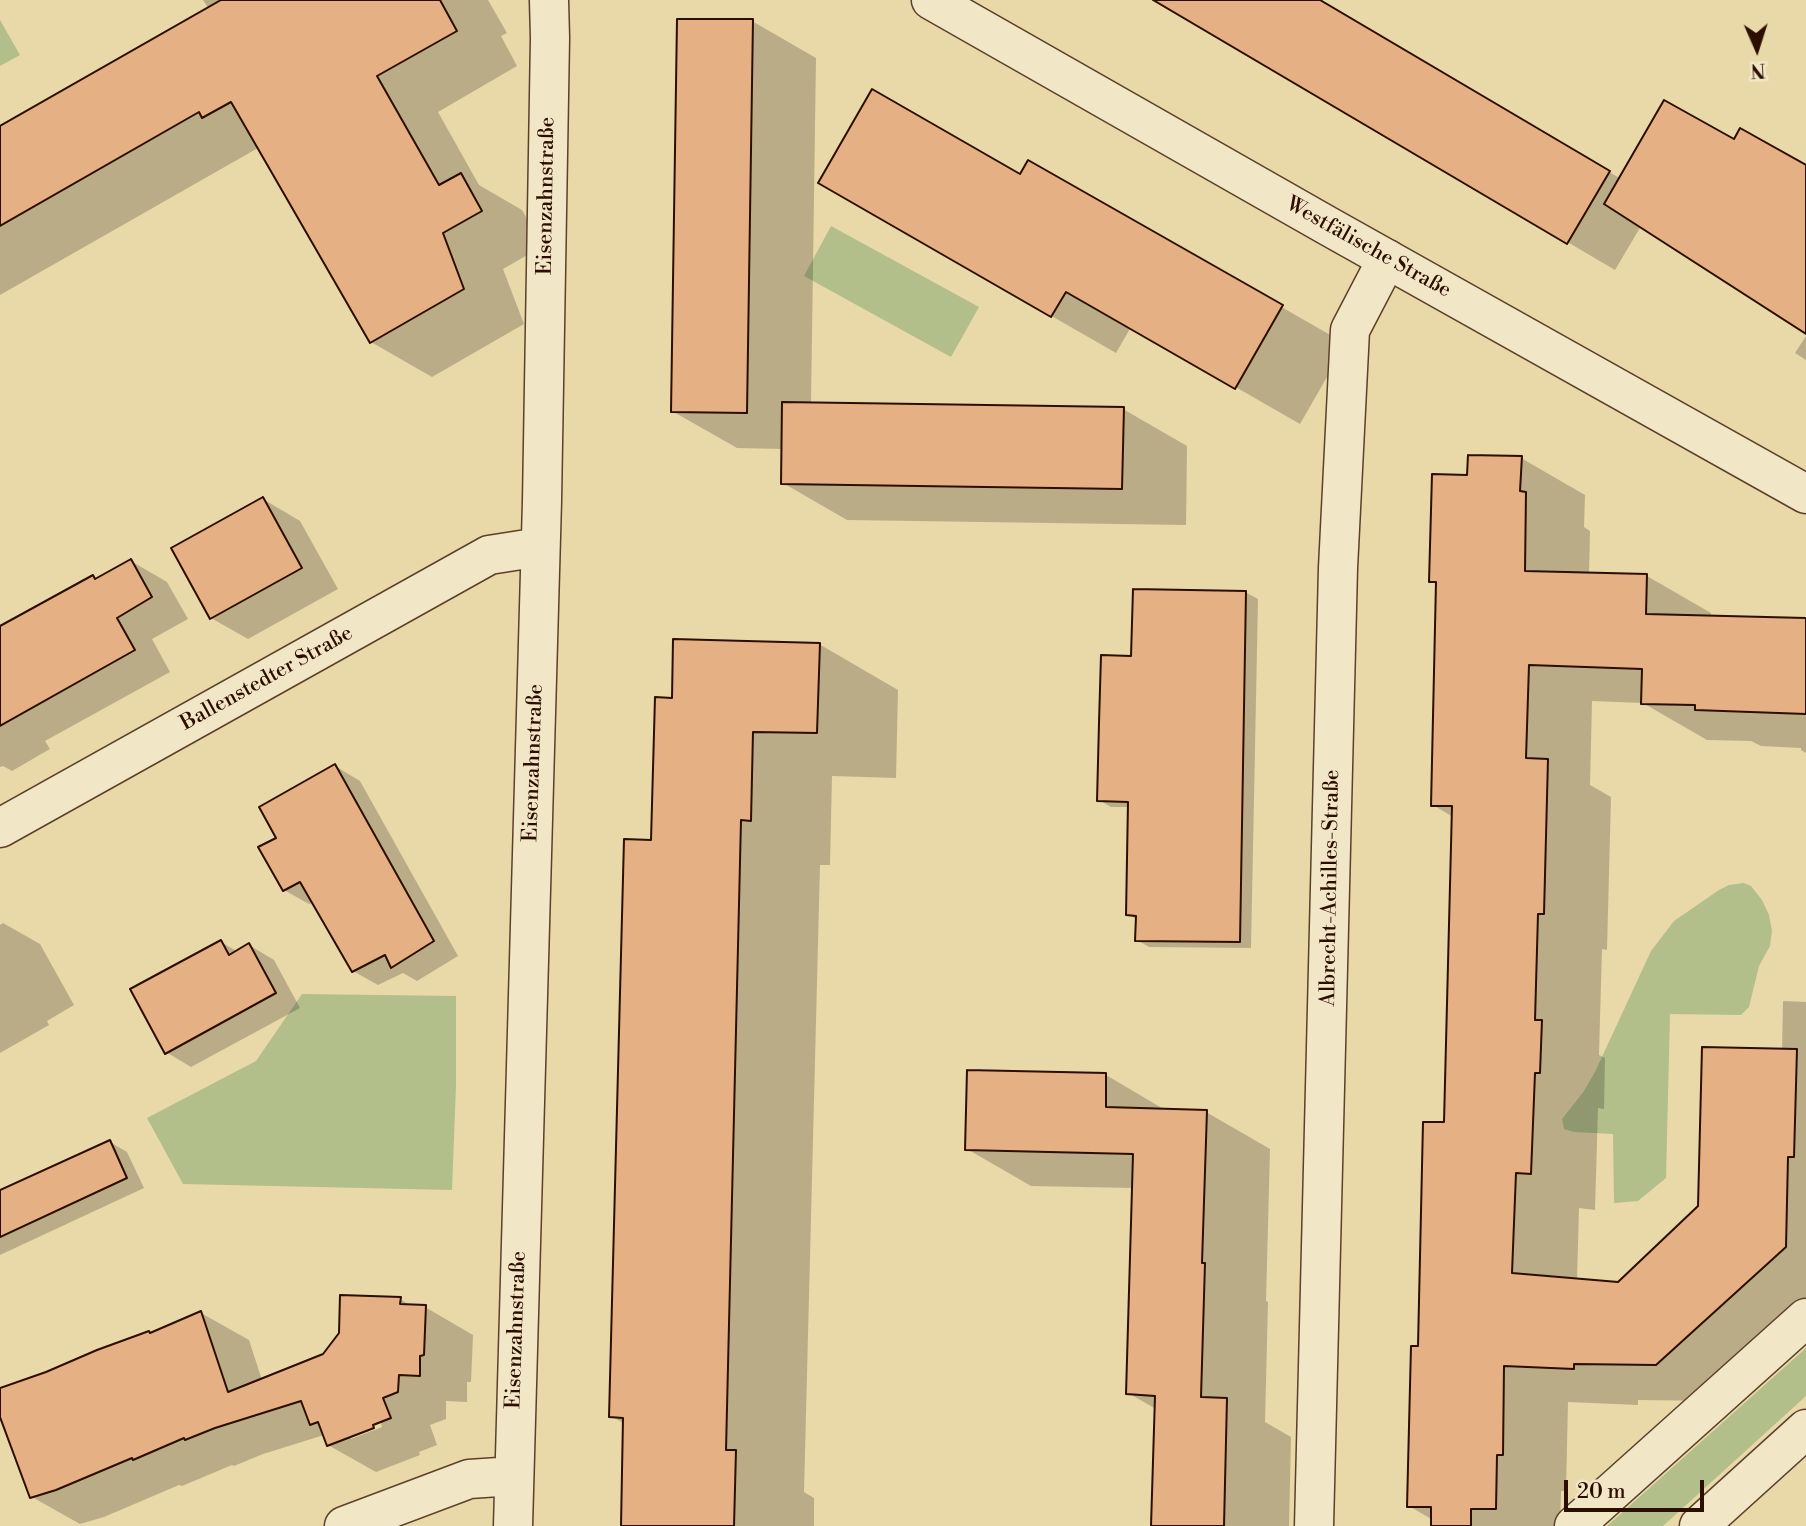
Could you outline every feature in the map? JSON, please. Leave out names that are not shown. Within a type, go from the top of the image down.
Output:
[{"type":"street","name":"Eisenzahnstraße","points":[[513,1526],[540,547],[549,0]]},
{"type":"street","name":"Westfälische Straße","points":[[931,0],[1806,494]]},
{"type":"street","name":"Albrecht-Achilles-Straße","points":[[1314,1526],[1340,512],[1350,330],[1387,259]]},
{"type":"street","name":"Ballenstedter Straße","points":[[0,828],[489,555],[540,547]]},
{"type":"street","points":[[1574,1526],[1806,1318]]},
{"type":"street","points":[[1699,1526],[1806,1429]]},
{"type":"street","points":[[344,1526],[469,1479],[513,1476]]},
{"type":"green space","points":[[0,20],[20,55],[0,66]]},
{"type":"green space","points":[[831,226],[979,307],[951,357],[804,276]]},
{"type":"green space","points":[[1744,883],[1751,886],[1762,900],[1772,931],[1770,946],[1759,966],[1749,1007],[1741,1015],[1670,1014],[1666,1178],[1638,1201],[1614,1203],[1613,1134],[1574,1132],[1564,1129],[1562,1119],[1595,1072],[1651,951],[1674,921],[1719,890],[1729,885]]},
{"type":"green space","points":[[302,994],[456,996],[452,1190],[183,1184],[147,1118],[256,1061]]},
{"type":"green space","points":[[1806,1348],[1806,1396],[1663,1526],[1607,1526]]},
{"type":"building","points":[[221,0],[440,0],[457,31],[377,76],[439,185],[461,173],[482,211],[443,233],[464,289],[370,343],[231,102],[202,118],[199,112],[0,226],[0,126]]},
{"type":"building","points":[[1153,0],[1320,0],[1610,171],[1567,244]]},
{"type":"building","points":[[677,19],[753,19],[747,413],[671,412]]},
{"type":"building","points":[[872,89],[1020,174],[1028,160],[1283,305],[1235,389],[1066,292],[1051,317],[818,183]]},
{"type":"building","points":[[1664,100],[1734,139],[1740,128],[1806,165],[1806,334],[1604,204]]},
{"type":"building","points":[[782,402],[1124,407],[1122,489],[781,484]]},
{"type":"building","points":[[1468,455],[1522,456],[1520,491],[1526,492],[1525,571],[1647,574],[1646,614],[1806,618],[1806,714],[1695,710],[1695,705],[1641,704],[1642,669],[1529,665],[1526,758],[1548,759],[1544,914],[1538,914],[1535,1020],[1542,1020],[1540,1073],[1535,1073],[1531,1174],[1516,1173],[1512,1273],[1618,1282],[1698,1206],[1702,1047],[1797,1049],[1794,1157],[1788,1157],[1786,1247],[1656,1365],[1574,1364],[1574,1369],[1504,1366],[1503,1455],[1497,1455],[1496,1509],[1471,1509],[1471,1526],[1431,1526],[1431,1507],[1407,1507],[1411,1346],[1418,1346],[1423,1122],[1444,1122],[1452,806],[1431,806],[1436,582],[1429,582],[1432,474],[1467,475]]},
{"type":"building","points":[[263,497],[302,568],[210,619],[171,548]]},
{"type":"building","points":[[131,559],[152,597],[117,618],[135,650],[0,726],[0,626],[93,575],[95,579]]},
{"type":"building","points":[[1133,589],[1246,591],[1240,942],[1135,941],[1136,916],[1126,915],[1128,802],[1097,801],[1101,655],[1131,656]]},
{"type":"building","points":[[673,639],[820,643],[817,733],[753,732],[751,821],[741,820],[726,1450],[736,1450],[734,1526],[621,1526],[623,1418],[609,1417],[624,839],[651,840],[655,697],[672,698]]},
{"type":"building","points":[[335,764],[434,941],[391,968],[385,955],[352,972],[300,882],[283,891],[258,847],[276,838],[259,807]]},
{"type":"building","points":[[221,940],[229,955],[249,943],[276,993],[165,1054],[130,989]]},
{"type":"building","points":[[967,1070],[1106,1073],[1106,1107],[1207,1110],[1201,1397],[1227,1398],[1224,1526],[1151,1526],[1155,1396],[1126,1394],[1133,1154],[965,1150]]},
{"type":"building","points":[[110,1140],[127,1178],[0,1237],[0,1190]]},
{"type":"building","points":[[340,1295],[401,1297],[400,1304],[426,1305],[424,1355],[420,1356],[420,1376],[399,1375],[398,1392],[383,1398],[391,1418],[373,1425],[374,1428],[327,1446],[318,1422],[310,1425],[301,1401],[185,1440],[184,1438],[30,1498],[0,1417],[0,1388],[97,1350],[149,1331],[150,1333],[201,1311],[228,1392],[323,1354],[339,1333]]}]
